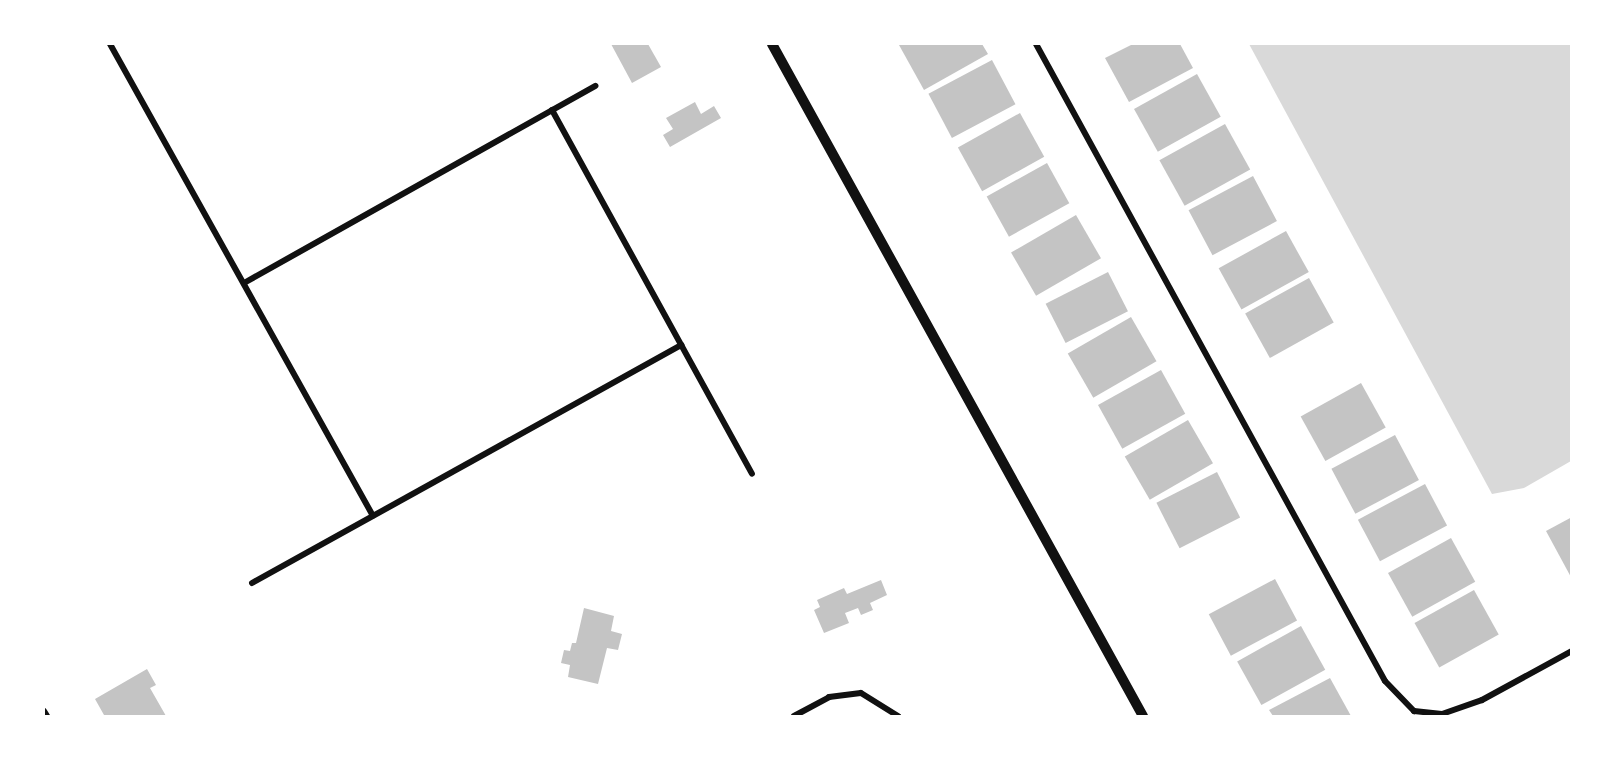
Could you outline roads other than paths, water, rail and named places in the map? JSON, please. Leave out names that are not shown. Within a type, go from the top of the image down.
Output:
[{"type":"street","points":[[110,44],[373,516]]},
{"type":"street","points":[[772,44],[1143,717]]},
{"type":"street","points":[[1036,44],[1385,681],[1414,711],[1442,714],[1482,700],[1572,651]]},
{"type":"street","points":[[244,283],[595,86]]},
{"type":"street","points":[[552,110],[752,474]]},
{"type":"street","points":[[252,583],[681,345]]},
{"type":"street","points":[[794,717],[829,698],[861,693],[898,717]]},
{"type":"street","points":[[44,711],[46,717]]}]
